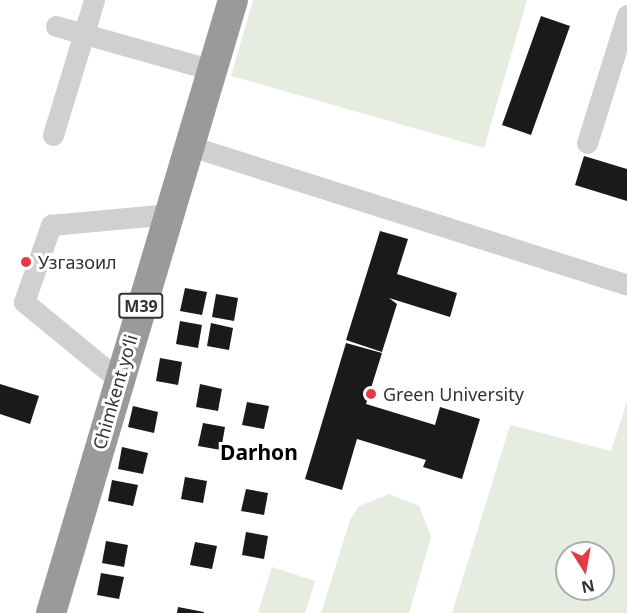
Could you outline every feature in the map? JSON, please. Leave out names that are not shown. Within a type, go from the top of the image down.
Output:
[{"type":"highway","name":"Chimkent yo‘li","points":[[51,613],[233,0]]},
{"type":"lane","points":[[54,135],[94,0]]},
{"type":"lane","points":[[587,143],[622,50],[627,15]]},
{"type":"lane","points":[[56,26],[213,70]]},
{"type":"lane","points":[[190,146],[627,285]]},
{"type":"lane","points":[[119,380],[24,302],[51,225],[169,214]]},
{"type":"shaded area","points":[[253,0],[527,0],[484,148],[231,76]]},
{"type":"shaded area","points":[[627,401],[627,613],[452,613],[510,425],[611,451]]},
{"type":"shaded area","points":[[389,494],[419,506],[431,537],[409,613],[321,613],[350,520],[359,506]]},
{"type":"shaded area","points":[[272,567],[315,581],[305,613],[258,613]]},
{"type":"building","points":[[541,16],[570,26],[531,135],[502,125]]},
{"type":"building","points":[[584,156],[627,169],[627,201],[575,185]]},
{"type":"building","points":[[380,231],[408,239],[397,274],[457,293],[450,317],[389,298],[397,304],[382,352],[346,340]]},
{"type":"building","points":[[185,288],[207,292],[202,315],[180,311]]},
{"type":"building","points":[[216,294],[238,298],[234,321],[212,317]]},
{"type":"building","points":[[180,321],[202,325],[198,348],[176,344]]},
{"type":"building","points":[[211,323],[233,328],[229,350],[207,346]]},
{"type":"building","points":[[346,343],[382,353],[366,404],[435,425],[440,407],[480,419],[462,479],[423,467],[426,460],[357,439],[342,490],[305,479]]},
{"type":"building","points":[[160,358],[182,362],[178,385],[156,381]]},
{"type":"building","points":[[0,384],[39,396],[30,424],[0,414]]},
{"type":"building","points":[[200,384],[222,389],[218,411],[196,407]]},
{"type":"building","points":[[247,402],[269,406],[264,429],[242,425]]},
{"type":"building","points":[[133,406],[158,412],[154,433],[128,427]]},
{"type":"building","points":[[203,423],[225,427],[221,450],[198,446]]},
{"type":"building","points":[[122,447],[148,453],[143,474],[118,469]]},
{"type":"building","points":[[185,477],[207,481],[203,503],[181,499]]},
{"type":"building","points":[[112,480],[138,485],[133,506],[108,501]]},
{"type":"building","points":[[246,489],[268,493],[264,515],[241,511]]},
{"type":"building","points":[[246,532],[268,536],[264,559],[242,555]]},
{"type":"building","points":[[106,541],[128,545],[124,567],[102,563]]},
{"type":"building","points":[[195,542],[217,546],[212,569],[190,565]]},
{"type":"building","points":[[101,573],[124,577],[119,599],[97,595]]},
{"type":"building","points":[[178,607],[204,612],[204,613],[177,613]]},
{"type":"place","name":"Узгазоил","points":[[26,262]]},
{"type":"place","name":"Green University","points":[[371,394]]},
{"type":"district","name":"Darhon","points":[[259,452]]}]
